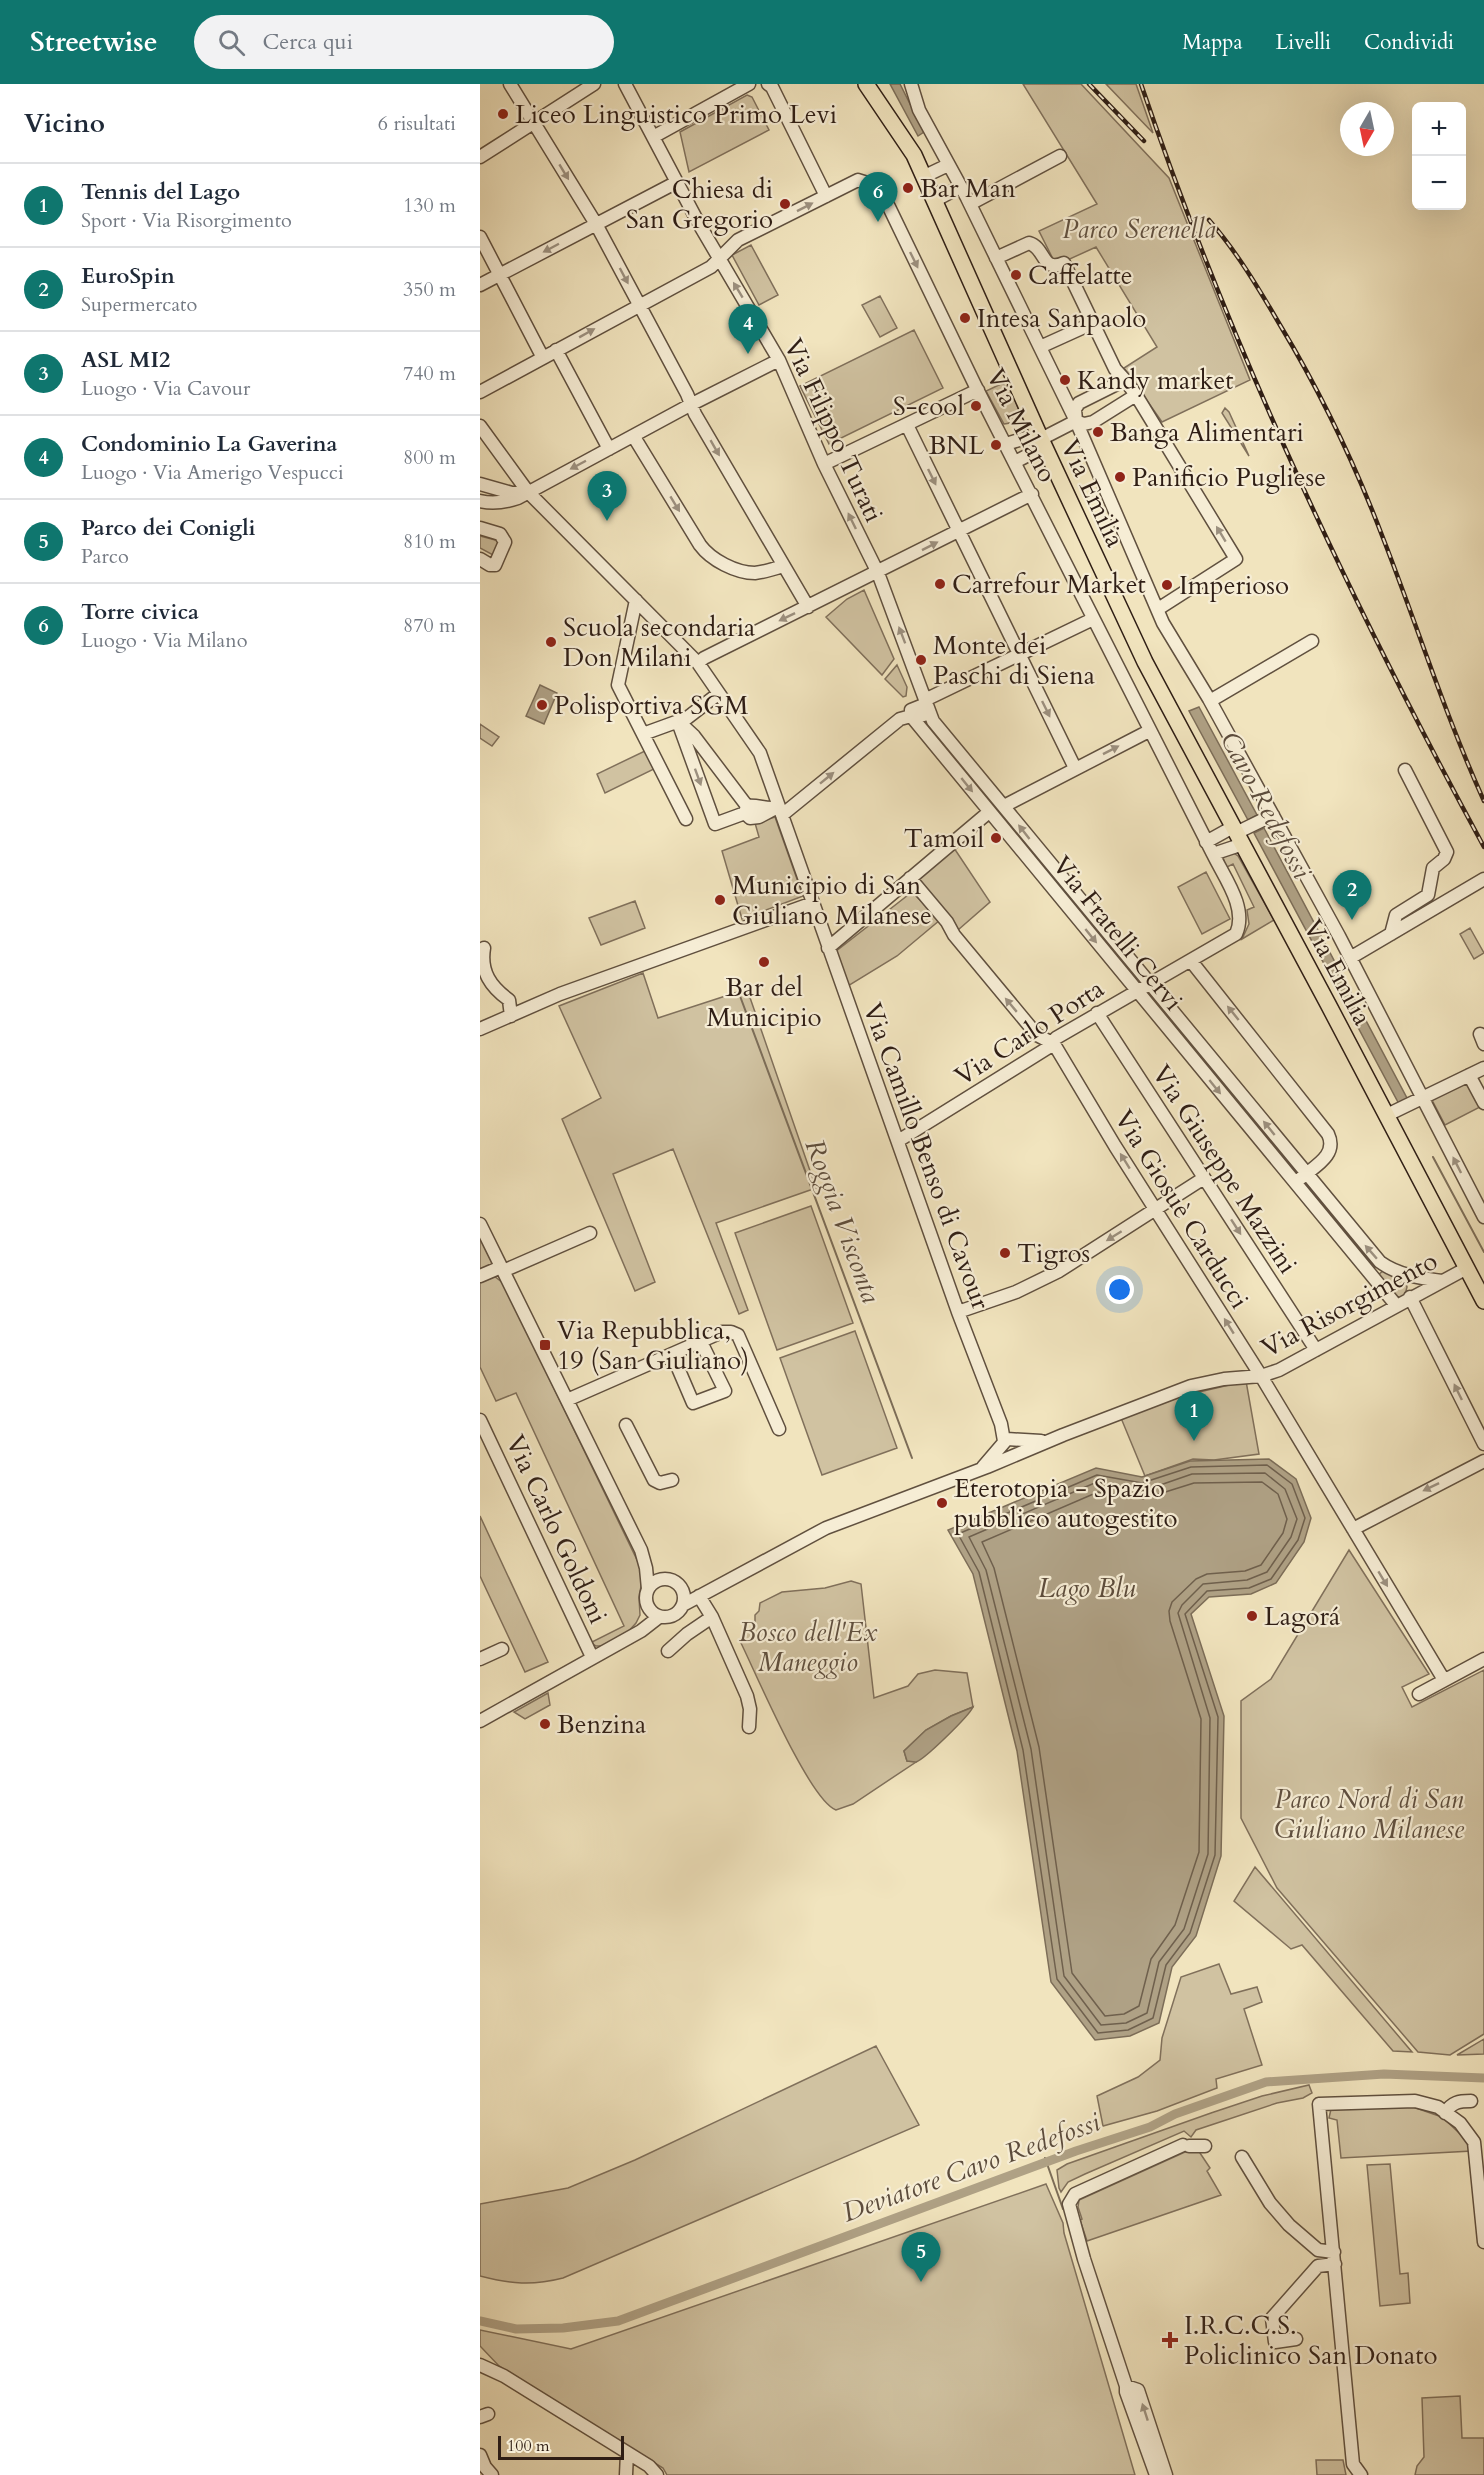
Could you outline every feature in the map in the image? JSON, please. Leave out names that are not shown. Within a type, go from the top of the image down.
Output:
[{"type":"main road","name":"Via Emilia","points":[[866,84],[914,155],[925,176],[1041,439],[1140,654],[1484,1301]]},
{"type":"street","points":[[510,84],[596,224],[687,394],[690,405],[808,607]]},
{"type":"street","points":[[480,157],[533,122],[575,89],[594,84]]},
{"type":"street","name":"Via Filippo Turati","points":[[625,84],[677,182],[779,360],[824,464],[878,573],[928,704]]},
{"type":"street","points":[[653,137],[749,84]]},
{"type":"street","points":[[911,84],[919,110],[970,204],[1076,421],[1163,623],[1209,699],[1270,816],[1350,958],[1484,1217]]},
{"type":"street","points":[[480,392],[711,267],[738,240],[826,196],[770,85]]},
{"type":"street","points":[[970,204],[1060,156]]},
{"type":"street","points":[[925,176],[948,165]]},
{"type":"street","name":"Via Milano","points":[[826,196],[858,180],[868,182],[879,190],[889,207],[978,390],[1213,854],[1238,905],[1241,922]]},
{"type":"street","points":[[480,285],[677,182]]},
{"type":"street","points":[[936,200],[960,188]]},
{"type":"street","points":[[480,237],[543,358]]},
{"type":"street","points":[[996,258],[1029,243],[1034,245],[1048,264],[1056,267],[1064,263],[1115,369],[1136,395],[1236,559],[1158,609]]},
{"type":"street","points":[[1040,347],[1093,323]]},
{"type":"street","points":[[556,350],[609,449]]},
{"type":"street","points":[[480,501],[508,502],[779,360]]},
{"type":"street","points":[[1076,421],[1075,409],[1079,403],[1125,380]]},
{"type":"street","points":[[824,464],[978,390]]},
{"type":"street","points":[[1006,444],[1029,437],[1041,439],[1076,421],[1084,424],[1093,422],[1136,395]]},
{"type":"street","points":[[907,425],[1075,768]]},
{"type":"street","name":"Via Camillo Benso di Cavour","points":[[480,426],[528,492],[698,663],[760,753],[778,810],[958,1312],[1008,1441]]},
{"type":"street","points":[[634,437],[709,556],[751,573],[783,566]]},
{"type":"street","points":[[1015,462],[1035,452],[1041,439]]},
{"type":"street","points":[[480,484],[512,493],[528,492]]},
{"type":"street","points":[[698,663],[1032,494]]},
{"type":"street","points":[[480,528],[500,534],[505,542],[495,565],[490,565],[480,559]]},
{"type":"street","points":[[636,600],[618,685],[686,819]]},
{"type":"street","points":[[678,722],[715,824],[746,810],[778,810],[900,719],[924,715],[928,704],[1019,655],[1093,619]]},
{"type":"street","points":[[1215,698],[1312,641]]},
{"type":"street","points":[[643,734],[687,718],[718,694]]},
{"type":"street","name":"Via Fratelli Cervi","points":[[928,704],[933,721],[1380,1263],[1392,1270],[1442,1281]]},
{"type":"street","name":"Via Fratelli Cervi","points":[[911,716],[1295,1182],[1403,1301]]},
{"type":"street","points":[[678,722],[694,736],[746,810]]},
{"type":"street","points":[[1004,806],[1149,731]]},
{"type":"street","points":[[1392,934],[1396,915],[1428,895],[1433,868],[1444,859],[1448,852],[1405,770]]},
{"type":"street","points":[[828,948],[989,812]]},
{"type":"street","points":[[1213,854],[1237,835],[1270,816]]},
{"type":"street","points":[[1206,842],[1237,835]]},
{"type":"street","name":"Via Giosuè Carducci","points":[[910,878],[1037,1035],[1053,1044],[1261,1376],[1444,1680]]},
{"type":"street","points":[[1350,958],[1484,879]]},
{"type":"street","points":[[480,1029],[560,994],[813,903]]},
{"type":"street","name":"Via Carlo Porta","points":[[898,1141],[1053,1044],[1056,1038],[1236,934],[1241,922]]},
{"type":"street","points":[[484,948],[480,959],[482,970],[490,984],[509,1000],[511,1016]]},
{"type":"street","points":[[1191,961],[1328,1134],[1331,1143],[1329,1153],[1295,1182]]},
{"type":"street","name":"Via Giuseppe Mazzini","points":[[1097,1013],[1316,1350]]},
{"type":"street","points":[[1387,1115],[1484,1068]]},
{"type":"street","points":[[1469,1075],[1484,1103]]},
{"type":"street","points":[[958,1312],[1016,1292],[1071,1263],[1204,1178]]},
{"type":"street","points":[[480,1224],[641,1550],[648,1589]]},
{"type":"street","points":[[480,1276],[590,1233]]},
{"type":"street","name":"Via Risorgimento","points":[[683,1605],[826,1528],[1191,1386],[1219,1380],[1261,1376],[1279,1370],[1467,1268]]},
{"type":"street","points":[[1392,1270],[1409,1284],[1408,1295],[1403,1301],[1484,1444]]},
{"type":"street","points":[[567,1400],[722,1332],[731,1332],[738,1335],[779,1429]]},
{"type":"street","points":[[672,1354],[693,1403],[724,1391],[701,1342]]},
{"type":"street","name":"Via Carlo Goldoni","points":[[480,1420],[592,1658]]},
{"type":"street","points":[[626,1425],[654,1480],[660,1483],[672,1480]]},
{"type":"street","points":[[1008,1441],[1019,1448],[1014,1456]]},
{"type":"street","name":"Via Risorgimento","points":[[982,1467],[1008,1441],[1046,1442]]},
{"type":"street","points":[[1353,1529],[1484,1461]]},
{"type":"street","points":[[641,1550],[665,1579]]},
{"type":"street","points":[[480,1721],[644,1629],[659,1617],[673,1616],[683,1605],[684,1597],[681,1588],[675,1582],[665,1579],[655,1581],[648,1589],[645,1598],[648,1608],[659,1617]]},
{"type":"street","points":[[681,1588],[704,1593],[712,1617],[747,1696],[750,1709],[748,1727]]},
{"type":"street","points":[[632,1635],[643,1621],[648,1608]]},
{"type":"street","points":[[668,1651],[687,1634],[712,1617]]},
{"type":"street","points":[[480,1659],[502,1649]]},
{"type":"street","points":[[1419,1694],[1484,1659]]},
{"type":"street","points":[[1361,2475],[1353,2464],[1319,2104],[1415,2101],[1438,2108],[1460,2123],[1474,2142],[1484,2242]]},
{"type":"street","points":[[1445,2113],[1458,2101],[1471,2101]]},
{"type":"street","points":[[1166,2475],[1084,2259],[1070,2204],[1075,2194],[1186,2145],[1205,2146]]},
{"type":"street","points":[[1242,2157],[1270,2203],[1289,2225],[1318,2250],[1335,2258]]},
{"type":"street","points":[[1296,2339],[1275,2342],[1272,2318],[1318,2266],[1335,2258]]},
{"type":"street","points":[[480,2356],[504,2376]]},
{"type":"street","points":[[480,2364],[504,2376],[649,2466],[656,2475]]},
{"type":"street","points":[[1132,2388],[1126,2392],[1156,2475]]},
{"type":"street","points":[[626,2475],[627,2453]]},
{"type":"street","points":[[480,2455],[485,2467],[492,2475]]},
{"type":"green space","name":"Parco Serenella","points":[[1023,84],[1081,84],[1169,178],[1250,380],[1162,422],[1124,368],[1157,347],[1096,247],[1061,263],[1053,259],[1039,231],[1097,204]]},
{"type":"green space","points":[[1106,84],[1136,84],[1153,133]]},
{"type":"green space","points":[[747,95],[752,97],[769,130],[689,172],[680,132]]},
{"type":"green space","points":[[751,245],[778,295],[759,305],[732,255]]},
{"type":"green space","points":[[880,296],[897,328],[880,337],[862,305]]},
{"type":"green space","points":[[914,330],[943,388],[829,444],[800,386]]},
{"type":"green space","points":[[1003,383],[1005,387],[1009,385],[1020,413],[1016,420],[1004,424],[986,391]]},
{"type":"green space","points":[[1225,408],[1229,412],[1249,456],[1222,413]]},
{"type":"green space","points":[[480,536],[499,541],[493,555],[480,548]]},
{"type":"green space","points":[[864,590],[894,659],[882,675],[826,617],[847,599]]},
{"type":"green space","points":[[897,665],[907,687],[906,696],[903,697],[885,679]]},
{"type":"green space","points":[[480,724],[499,737],[492,746],[480,738]]},
{"type":"green space","points":[[647,750],[656,768],[605,793],[597,774]]},
{"type":"green space","points":[[951,751],[1010,823],[1007,825],[947,753]]},
{"type":"green space","points":[[775,817],[803,896],[742,919],[722,851],[759,837],[755,823]]},
{"type":"green space","points":[[954,848],[990,902],[958,930],[915,878]]},
{"type":"green space","points":[[1232,852],[1238,856],[1274,920],[1242,939],[1249,924],[1247,910],[1254,907],[1233,864],[1225,868],[1223,856]]},
{"type":"green space","points":[[1206,872],[1230,919],[1202,934],[1178,887]]},
{"type":"green space","points":[[912,892],[940,920],[897,956],[848,986],[835,952]]},
{"type":"green space","points":[[635,901],[645,928],[601,945],[589,918]]},
{"type":"green space","points":[[1470,928],[1484,953],[1474,959],[1460,934]]},
{"type":"green space","points":[[643,973],[658,1018],[747,989],[816,1188],[716,1223],[748,1310],[739,1314],[673,1149],[613,1174],[655,1282],[635,1291],[562,1119],[601,1098],[559,1006]]},
{"type":"green space","points":[[1467,1082],[1480,1107],[1445,1125],[1432,1100]]},
{"type":"green space","points":[[811,1206],[853,1323],[777,1350],[735,1233]]},
{"type":"green space","points":[[480,1236],[492,1262],[490,1266],[480,1271]]},
{"type":"green space","points":[[1383,1271],[1406,1283],[1405,1295],[1400,1299],[1396,1298],[1378,1275]]},
{"type":"green space","points":[[494,1276],[503,1283],[639,1564],[642,1581],[639,1597],[640,1615],[627,1633],[603,1646],[590,1643],[624,1626],[516,1393],[496,1401],[480,1367],[480,1281]]},
{"type":"green space","points":[[855,1331],[897,1448],[822,1475],[780,1358]]},
{"type":"green space","points":[[1246,1381],[1259,1454],[1214,1460],[1193,1459],[1145,1476],[1121,1418],[1161,1401]]},
{"type":"green space","points":[[480,1516],[548,1662],[525,1672],[480,1576]]},
{"type":"green space","name":"Parco Nord di San Giuliano Milanese","points":[[1349,1550],[1429,1674],[1402,1687],[1412,1707],[1484,1670],[1484,2034],[1450,2055],[1418,2052],[1277,1888],[1241,1818],[1241,1701],[1271,1679]]},
{"type":"green space","name":"Bosco dell'Ex Maneggio","points":[[851,1581],[861,1584],[874,1698],[908,1686],[918,1674],[935,1670],[967,1673],[973,1707],[926,1730],[904,1751],[907,1761],[916,1762],[853,1804],[836,1810],[825,1801],[812,1784],[798,1760],[740,1641],[755,1623],[755,1615],[759,1611],[760,1603],[782,1592],[825,1588]]},
{"type":"green space","points":[[548,1693],[550,1705],[525,1719],[514,1712]]},
{"type":"green space","points":[[1255,1867],[1412,2052],[1393,2051],[1302,1945],[1291,1949],[1234,1901]]},
{"type":"green space","points":[[1219,1964],[1231,1994],[1257,1987],[1262,2002],[1244,2009],[1262,2065],[1216,2079],[1217,2088],[1157,2111],[1103,2126],[1097,2096],[1138,2077],[1160,2060],[1162,2038],[1181,1977]]},
{"type":"green space","points":[[1484,2039],[1484,2054],[1457,2055]]},
{"type":"green space","points":[[876,2046],[919,2125],[563,2278],[522,2283],[480,2276],[480,2204],[568,2188],[635,2160]]},
{"type":"green space","points":[[1309,2085],[1312,2093],[1303,2098],[1277,2103],[1196,2130],[1191,2137],[1184,2131],[1068,2182],[1061,2192],[1059,2188],[1057,2170],[1067,2164],[1262,2096]]},
{"type":"green space","points":[[1413,2107],[1442,2117],[1471,2144],[1472,2151],[1341,2158],[1337,2120],[1329,2118],[1331,2109]]},
{"type":"green space","points":[[1196,2147],[1210,2168],[1207,2171],[1221,2195],[1087,2241],[1080,2220],[1082,2219],[1078,2207],[1079,2200]]},
{"type":"green space","points":[[1390,2164],[1400,2274],[1408,2273],[1410,2303],[1380,2306],[1367,2165]]},
{"type":"green space","points":[[1046,2184],[1063,2223],[1135,2475],[667,2475],[663,2468],[499,2366],[480,2346],[480,2330],[571,2349]]},
{"type":"green space","points":[[1460,2396],[1462,2438],[1484,2438],[1484,2475],[1415,2475],[1417,2466],[1424,2457],[1422,2398]]},
{"type":"green space","points":[[1316,2460],[1343,2460],[1346,2475],[1317,2475]]},
{"type":"water","points":[[890,84],[900,84],[924,132],[918,136]]},
{"type":"water","name":"Polisportiva SGM","points":[[540,685],[557,693],[544,724],[526,716]]},
{"type":"water","points":[[1199,707],[1257,815],[1248,820],[1189,711]]},
{"type":"water","points":[[1264,828],[1408,1100],[1399,1104],[1254,833]]},
{"type":"water","name":"Lago Blu","points":[[1269,1459],[1296,1479],[1311,1518],[1304,1542],[1276,1583],[1251,1594],[1209,1597],[1191,1614],[1224,1716],[1221,1856],[1196,1936],[1172,1967],[1159,2023],[1130,2036],[1095,2040],[1051,1982],[1017,1751],[973,1574],[948,1530],[1096,1468],[1142,1477],[1190,1461]]},
{"type":"water","points":[[973,1707],[956,1728],[921,1759],[916,1762],[907,1761],[904,1751],[926,1730]]},
{"type":"waterway","name":"Roggia Visconta","points":[[740,996],[912,1458]]},
{"type":"waterway","name":"Cavo Redefossi","points":[[1433,1157],[1484,1252]]},
{"type":"waterway","name":"Deviatore Cavo Redefossi","points":[[480,2321],[516,2329],[563,2328],[618,2321],[1076,2151],[1150,2127],[1175,2114],[1266,2082],[1384,2074],[1484,2078]]},
{"type":"waterway","points":[[1045,2158],[1063,2209]]},
{"type":"railway","points":[[1089,84],[1144,141]]},
{"type":"railway","points":[[1141,84],[1214,281],[1296,473],[1387,662],[1484,847]]},
{"type":"railway","points":[[1209,220],[1238,258],[1264,298],[1309,377],[1349,456],[1396,571],[1444,703],[1484,801]]},
{"type":"place","name":"Liceo Linguistico Primo Levi","points":[[503,114]]},
{"type":"place","name":"Bar Man","points":[[908,188]]},
{"type":"place","name":"Chiesa di San Gregorio","points":[[785,204]]},
{"type":"place","name":"Torre civica","points":[[878,222]]},
{"type":"place","name":"Caffelatte","points":[[1016,275]]},
{"type":"place","name":"Intesa Sanpaolo","points":[[965,318]]},
{"type":"place","name":"Condominio La Gaverina","points":[[748,354]]},
{"type":"place","name":"Kandy market","points":[[1065,380]]},
{"type":"place","name":"S-cool","points":[[976,406]]},
{"type":"place","name":"Banga Alimentari","points":[[1098,432]]},
{"type":"place","name":"BNL","points":[[996,445]]},
{"type":"place","name":"Panificio Pugliese","points":[[1120,477]]},
{"type":"place","name":"ASL MI2","points":[[607,521]]},
{"type":"place","name":"Carrefour Market","points":[[940,584]]},
{"type":"place","name":"Imperioso","points":[[1167,585]]},
{"type":"place","name":"Scuola secondaria Don Milani","points":[[551,642]]},
{"type":"place","name":"Monte dei Paschi di Siena","points":[[921,660]]},
{"type":"place","name":"Polisportiva SGM","points":[[542,705]]},
{"type":"place","name":"Tamoil","points":[[996,838]]},
{"type":"place","name":"Municipio di San Giuliano Milanese","points":[[720,900]]},
{"type":"place","name":"EuroSpin","points":[[1352,920]]},
{"type":"place","name":"Bar del Municipio","points":[[764,962]]},
{"type":"place","name":"Tigros","points":[[1005,1253]]},
{"type":"place","name":"Via Repubblica, 19 (San Giuliano)","points":[[545,1345]]},
{"type":"place","name":"Tennis del Lago","points":[[1194,1441]]},
{"type":"place","name":"Eterotopia - Spazio pubblico autogestito","points":[[942,1503]]},
{"type":"place","name":"Lagorá","points":[[1252,1616]]},
{"type":"place","name":"Benzina","points":[[545,1724]]},
{"type":"place","name":"Parco dei Conigli","points":[[921,2282]]},
{"type":"place","name":"I.R.C.C.S. Policlinico San Donato","points":[[1170,2340]]}]
